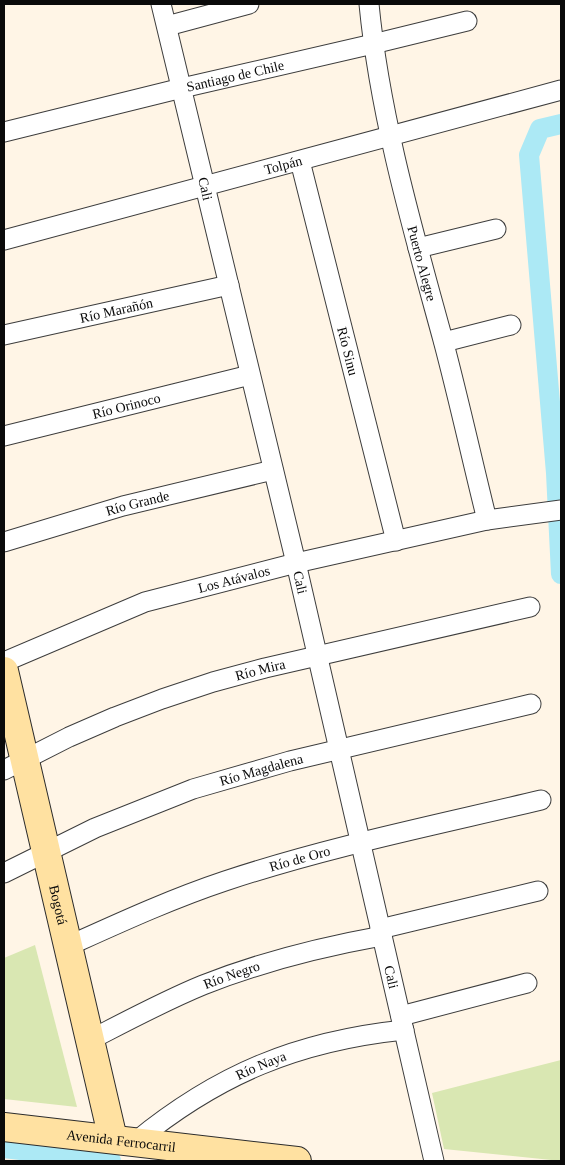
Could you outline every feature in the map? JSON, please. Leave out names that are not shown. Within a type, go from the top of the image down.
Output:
[{"type":"street","name":"Cali","points":[[161,4],[296,564],[434,1161]]},
{"type":"street","points":[[167,26],[249,4]]},
{"type":"street","name":"Puerto Alegre","points":[[369,4],[373,44],[391,136],[418,248],[444,342],[486,520]]},
{"type":"street","name":"Santiago de Chile","points":[[4,132],[467,21]]},
{"type":"street","name":"Tolpán","points":[[4,240],[561,90]]},
{"type":"street","name":"Río Sinu","points":[[300,161],[396,541]]},
{"type":"street","points":[[418,248],[496,229]]},
{"type":"street","name":"Río Marañón","points":[[4,335],[229,285]]},
{"type":"street","points":[[444,342],[511,325]]},
{"type":"street","name":"Río Orinoco","points":[[4,436],[250,375]]},
{"type":"street","name":"Río Grande","points":[[4,542],[123,506],[273,470]]},
{"type":"street","name":"Los Atávalos","points":[[4,662],[145,602],[296,564],[486,520],[561,510]]},
{"type":"street","name":"Río Mira","points":[[14,765],[69,737],[162,699],[221,680],[530,607]]},
{"type":"street","name":"Bogotá","points":[[4,671],[14,765],[46,853],[90,1040],[124,1141]]},
{"type":"street","name":"Río Magdalena","points":[[4,873],[96,828],[192,789],[290,761],[339,751],[530,704]]},
{"type":"street","name":"Río de Oro","points":[[68,946],[172,901],[224,882],[306,857],[541,800]]},
{"type":"street","name":"Río Negro","points":[[90,1040],[165,1002],[240,971],[286,956],[334,945],[538,890]]},
{"type":"street","name":"Río Naya","points":[[124,1141],[159,1122],[203,1093],[237,1074],[265,1062],[333,1040],[368,1034],[527,984]]},
{"type":"street","name":"Avenida Ferrocarril","points":[[4,1126],[297,1161]]},
{"type":"green space","points":[[35,945],[77,1107],[4,1099],[4,958]]},
{"type":"green space","points":[[561,1060],[561,1161],[444,1149],[432,1093]]},
{"type":"waterway","points":[[561,124],[540,129],[529,155],[556,473],[561,574]]},
{"type":"waterway","points":[[4,1148],[111,1161]]}]
